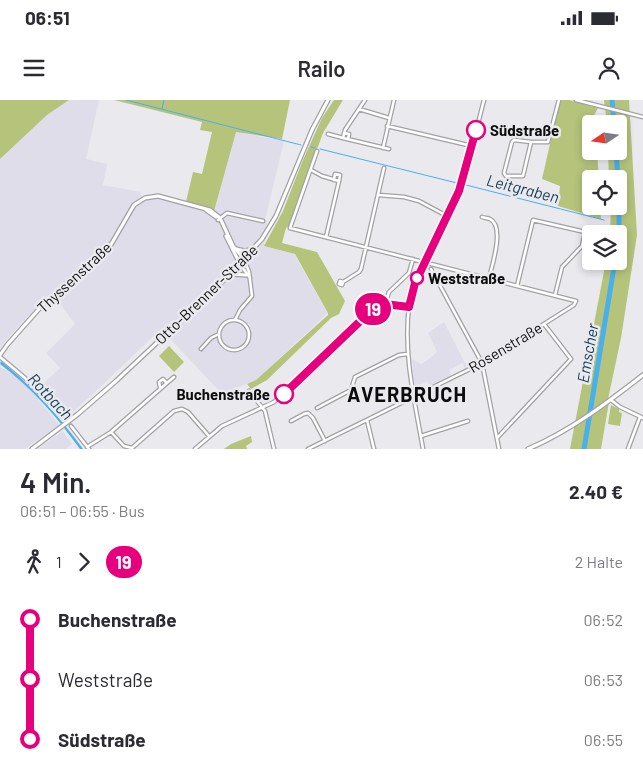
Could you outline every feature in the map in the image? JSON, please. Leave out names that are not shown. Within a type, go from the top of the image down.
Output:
[{"type":"street","name":"Otto-Brenner-Straße","points":[[32,449],[66,424],[116,381],[244,260],[269,229],[276,216],[312,130],[328,100]]},
{"type":"street","points":[[343,138],[344,133],[365,100]]},
{"type":"street","points":[[384,148],[387,126],[394,100]]},
{"type":"street","points":[[423,449],[411,389],[408,354],[409,307],[415,283],[424,262],[459,191],[484,100]]},
{"type":"street","points":[[531,142],[523,176],[506,176],[504,174],[514,140],[548,142],[559,100]]},
{"type":"street","points":[[576,100],[643,117]]},
{"type":"street","points":[[359,109],[389,118]]},
{"type":"street","points":[[387,126],[472,146]]},
{"type":"street","points":[[344,133],[349,134],[348,139]]},
{"type":"street","points":[[328,134],[389,149]]},
{"type":"street","points":[[317,152],[290,228],[326,238],[414,259],[517,286],[555,295],[562,267],[582,246],[585,232],[533,220],[517,286]]},
{"type":"street","points":[[343,282],[359,272],[384,168]]},
{"type":"street","points":[[311,170],[322,176],[339,181]]},
{"type":"street","points":[[326,238],[340,175],[335,174],[334,180]]},
{"type":"street","points":[[378,195],[404,197],[419,201],[448,216]]},
{"type":"street","name":"Thyssenstraße","points":[[0,356],[7,345],[39,309],[80,271],[109,248],[134,204],[148,196],[158,196],[203,207],[219,219],[244,260]]},
{"type":"street","points":[[219,219],[227,213],[263,221]]},
{"type":"street","points":[[482,217],[491,219],[495,224],[497,232],[489,278]]},
{"type":"street","name":"Thyssenstraße","points":[[219,219],[240,264]]},
{"type":"street","points":[[236,249],[245,251],[253,249]]},
{"type":"street","points":[[385,304],[389,292],[409,273],[414,259]]},
{"type":"street","points":[[201,348],[211,338],[219,334],[224,324],[235,320],[240,310],[252,296],[249,272],[244,260]]},
{"type":"street","points":[[240,264],[246,275],[250,278]]},
{"type":"street","points":[[431,269],[441,292],[482,363],[499,449]]},
{"type":"street","points":[[230,274],[246,275]]},
{"type":"street","name":"Rosenstraße","points":[[308,449],[482,363],[574,305],[576,301],[555,295]]},
{"type":"street","points":[[195,449],[222,426],[274,402],[376,306],[385,304],[409,307]]},
{"type":"street","points":[[219,334],[226,348],[230,350],[241,350],[245,347],[250,338],[250,333],[244,324],[235,320]]},
{"type":"street","points":[[497,438],[571,359],[544,324]]},
{"type":"street","points":[[318,408],[352,390],[355,377],[399,355],[408,354]]},
{"type":"street","points":[[0,356],[32,384],[63,416]]},
{"type":"street","points":[[528,449],[600,408],[643,375]]},
{"type":"street","points":[[71,426],[88,448],[111,432],[160,387],[174,377]]},
{"type":"street","points":[[160,387],[159,382],[161,380],[165,380],[167,383]]},
{"type":"street","points":[[249,391],[267,416],[274,449]]},
{"type":"street","points":[[611,400],[620,407],[642,418],[627,449]]},
{"type":"street","points":[[111,432],[124,446],[130,449],[174,411],[179,409],[188,412],[209,436]]},
{"type":"street","points":[[292,421],[308,413],[313,418],[325,441]]},
{"type":"street","points":[[367,420],[374,449]]},
{"type":"street","points":[[421,436],[468,421]]},
{"type":"shaded area","points":[[69,100],[99,100],[86,159],[107,164],[103,185],[140,192],[142,199],[158,196],[213,213],[236,132],[284,141],[265,220],[267,221],[264,246],[294,254],[328,313],[256,380],[222,394],[161,329],[67,417],[39,388],[60,368],[46,353],[75,324],[52,293],[0,347],[0,159],[47,115]]},
{"type":"shaded area","points":[[444,322],[467,367],[465,368],[462,363],[449,370],[451,375],[430,386],[427,381],[415,388],[412,359],[421,364],[437,352],[428,333]]},
{"type":"shaded area","points":[[0,367],[16,376],[34,394],[59,425],[25,449],[0,449]]},
{"type":"shaded area","points":[[63,431],[72,444],[66,449],[38,449]]},
{"type":"green space","points":[[0,100],[69,100],[47,115],[0,159]]},
{"type":"green space","points":[[114,100],[290,100],[282,139],[236,132],[214,211],[186,202],[193,172],[202,174],[212,132],[200,130],[202,122]]},
{"type":"green space","points":[[334,100],[343,100],[323,133],[282,243],[317,252],[345,301],[339,314],[331,318],[267,380],[251,389],[247,384],[256,380],[328,315],[295,254],[264,246],[283,211],[322,118]]},
{"type":"green space","points":[[560,100],[569,100],[598,108],[594,115],[582,115],[582,160],[598,160],[598,170],[582,170],[582,213],[558,206],[560,186],[542,179]]},
{"type":"green space","points":[[604,100],[629,100],[637,235],[601,449],[570,449],[604,270],[627,270],[627,225],[610,225],[611,215],[627,215],[627,170],[609,170],[608,160],[628,160],[628,115],[606,115]]},
{"type":"green space","points":[[588,215],[601,215],[601,219]]},
{"type":"green space","points":[[169,346],[184,362],[174,372],[159,356]]},
{"type":"green space","points":[[611,405],[622,413],[620,426],[608,424]]},
{"type":"green space","points":[[251,436],[252,442],[246,446],[247,449],[224,449],[231,444]]},
{"type":"water","points":[[1,361],[45,402],[83,449],[80,449],[53,414],[33,393],[0,364]]},
{"type":"waterway","name":"Leitgraben","points":[[126,100],[301,145]]},
{"type":"waterway","points":[[162,109],[164,100]]},
{"type":"waterway","name":"Emscher","points":[[612,100],[613,115]]},
{"type":"waterway","name":"Leitgraben","points":[[311,147],[315,148]]},
{"type":"waterway","name":"Leitgraben","points":[[320,149],[457,183]]},
{"type":"waterway","name":"Emscher","points":[[617,160],[617,170]]},
{"type":"waterway","name":"Leitgraben","points":[[466,185],[604,220]]},
{"type":"waterway","name":"Emscher","points":[[619,215],[619,225]]},
{"type":"waterway","name":"Emscher","points":[[584,449],[614,270]]},
{"type":"bus line","name":"19","points":[[284,394],[376,306],[390,304],[409,307],[415,283],[424,262],[459,191],[476,130]]},
{"type":"place","name":"Südstraße","points":[[476,130]]},
{"type":"place","name":"Weststraße","points":[[417,278]]},
{"type":"place","name":"Buchenstraße","points":[[284,394]]},
{"type":"district","name":"AVERBRUCH","points":[[407,394]]},
{"type":"water label","name":"Rotbach","points":[[51,396]]}]
